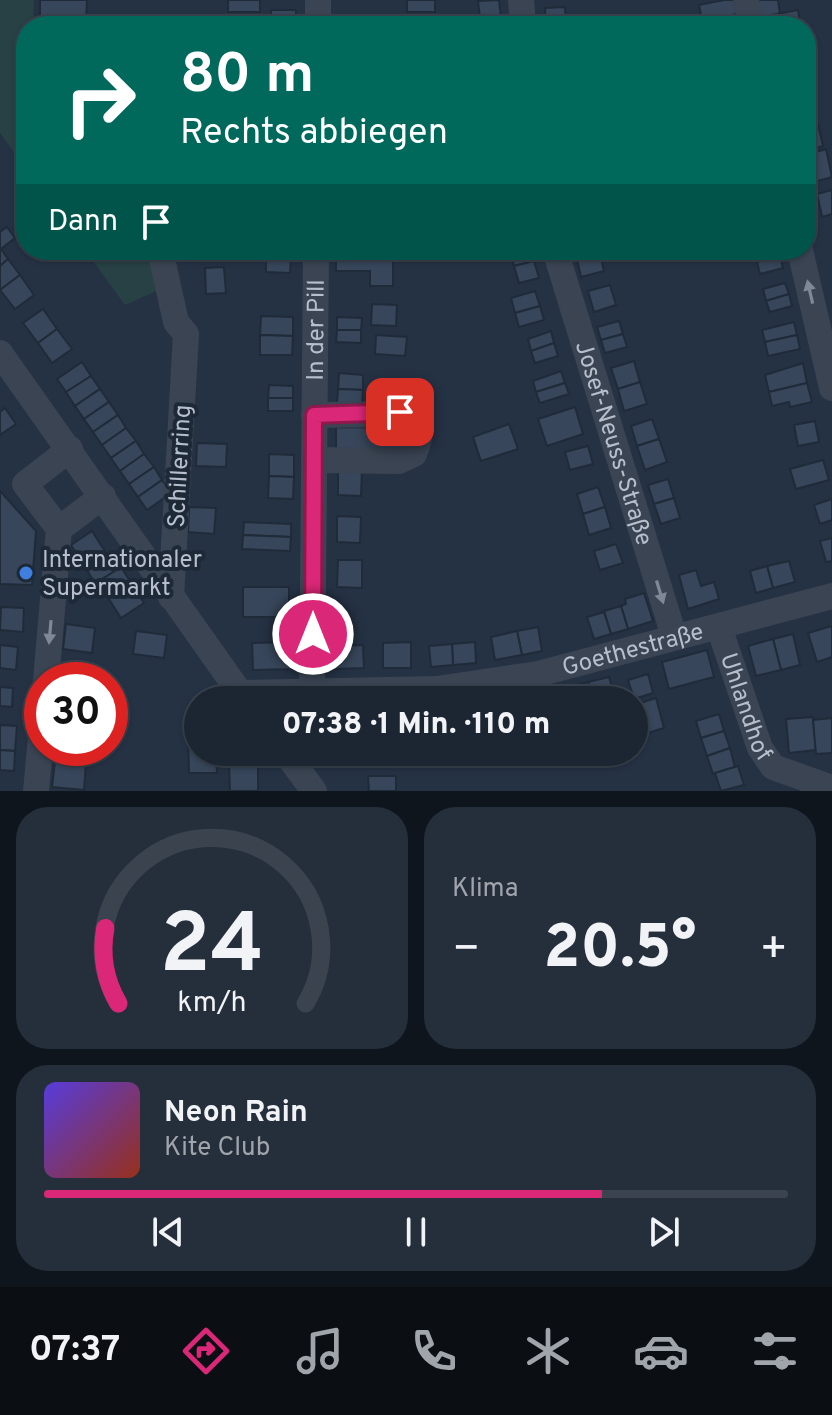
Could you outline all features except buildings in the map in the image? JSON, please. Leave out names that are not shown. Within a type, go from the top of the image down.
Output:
[{"type":"street","name":"Schillerring","points":[[162,260],[176,322],[186,334],[171,597]]},
{"type":"street","name":"In der Pill","points":[[312,686],[316,260]]},
{"type":"street","name":"Josef-Neuss-Straße","points":[[558,260],[674,636]]},
{"type":"street","points":[[802,260],[832,388]]},
{"type":"street","name":"Schillerring","points":[[0,353],[235,686]]},
{"type":"street","points":[[314,415],[410,414],[419,425],[419,442],[414,454],[399,461],[314,460]]},
{"type":"street","points":[[59,529],[13,483],[70,449]]},
{"type":"street","points":[[48,662],[59,529],[103,496]]},
{"type":"street","name":"Goethestraße","points":[[457,686],[538,674],[832,596]]},
{"type":"street","name":"Uhlandhof","points":[[719,627],[760,748],[773,767],[832,788]]},
{"type":"street","points":[[36,791],[38,766]]},
{"type":"street","points":[[296,766],[312,788]]},
{"type":"street","points":[[311,766],[312,788]]},
{"type":"green space","points":[[0,0],[34,0],[33,16],[16,16],[16,155],[0,133]]},
{"type":"green space","points":[[92,260],[188,260],[153,262],[161,289],[125,305]]},
{"type":"place","name":"Internationaler Supermarkt","points":[[26,573]]},
{"type":"route","points":[[313,634],[314,415],[400,412]]}]
